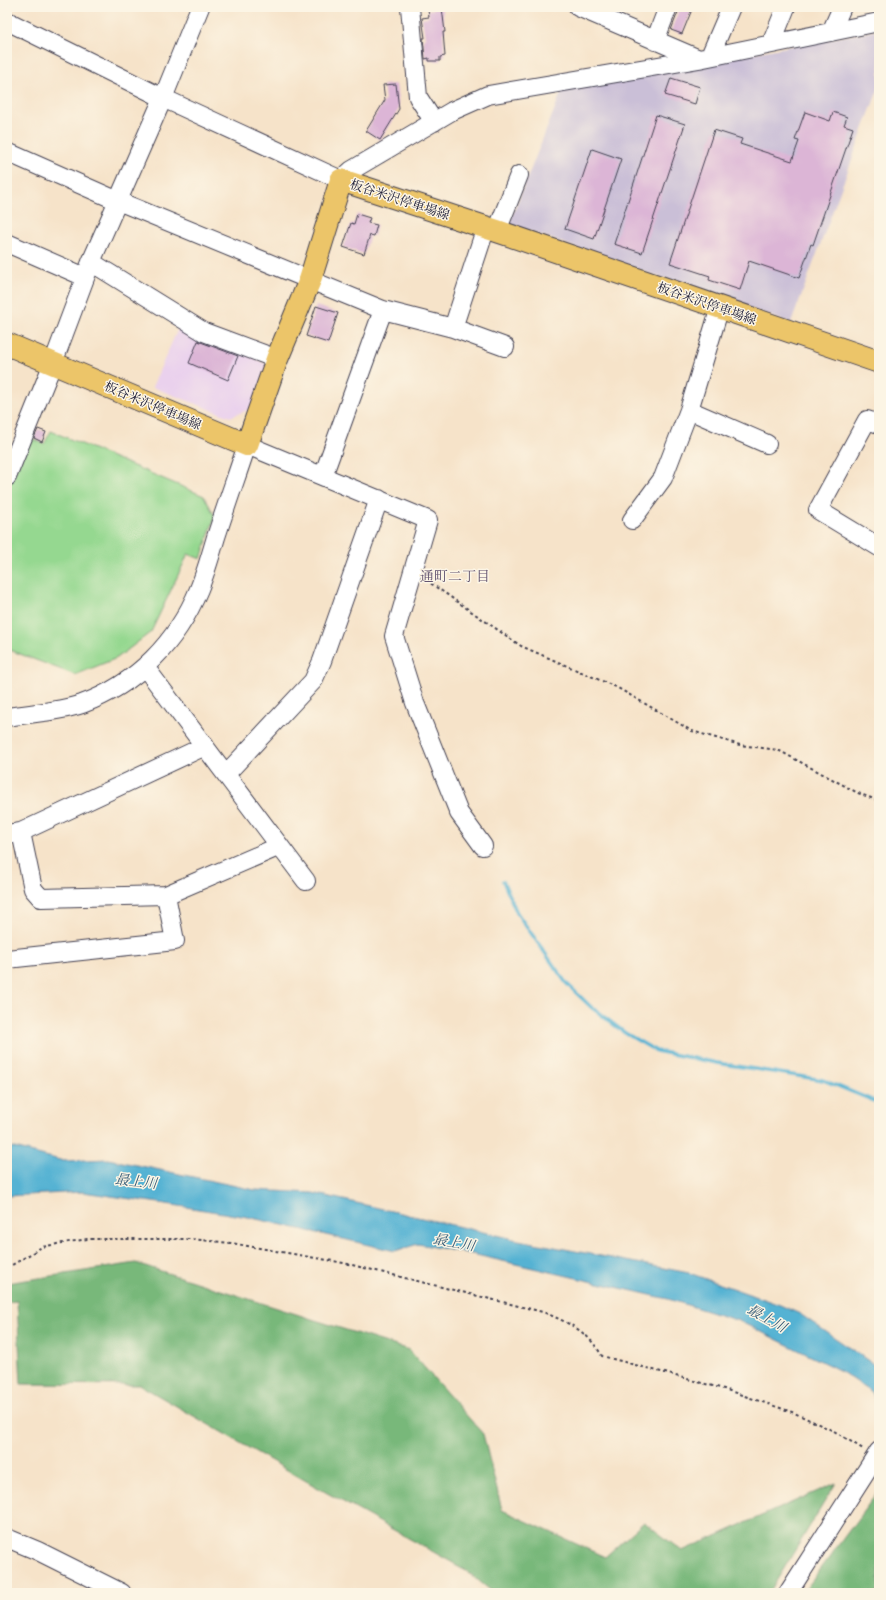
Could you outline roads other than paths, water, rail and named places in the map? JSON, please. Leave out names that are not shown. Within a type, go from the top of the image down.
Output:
[{"type":"main road","name":"板谷米沢停車場線","points":[[7,344],[247,444],[277,359],[310,280],[341,180],[492,229],[879,362]]},
{"type":"street","points":[[7,477],[53,363],[88,270],[163,98],[200,7]]},
{"type":"street","points":[[410,7],[418,97],[434,122]]},
{"type":"street","points":[[578,7],[654,41],[704,58]]},
{"type":"street","points":[[654,41],[668,7]]},
{"type":"street","points":[[704,58],[731,7]]},
{"type":"street","points":[[771,44],[786,7]]},
{"type":"street","points":[[831,32],[842,7]]},
{"type":"street","points":[[7,21],[163,98],[341,180],[352,170],[452,111],[488,95],[704,58],[879,22]]},
{"type":"street","points":[[7,152],[118,201],[383,310],[453,328],[505,347]]},
{"type":"street","points":[[453,328],[492,229],[519,175]]},
{"type":"street","points":[[7,243],[88,270],[204,332],[277,359]]},
{"type":"street","points":[[632,520],[663,478],[689,410],[720,307]]},
{"type":"street","points":[[323,476],[383,310]]},
{"type":"street","points":[[689,410],[767,444]]},
{"type":"street","points":[[879,424],[867,420],[818,510],[879,547]]},
{"type":"street","points":[[7,717],[67,708],[82,704],[115,689],[145,668],[171,640],[181,625],[196,595],[247,444],[428,520],[394,636],[415,703],[459,813],[483,846]]},
{"type":"street","points":[[226,774],[313,681],[322,661],[379,499]]},
{"type":"street","points":[[145,668],[306,881]]},
{"type":"street","points":[[205,746],[14,833],[32,889],[41,898],[166,895],[280,846]]},
{"type":"street","points":[[7,959],[175,941],[166,895]]},
{"type":"street","points":[[788,1593],[877,1454]]},
{"type":"street","points":[[7,1538],[38,1551],[122,1593]]},
{"type":"water","name":"最上川","points":[[7,1146],[64,1161],[108,1159],[255,1190],[313,1193],[513,1239],[689,1273],[780,1305],[800,1314],[879,1368],[879,1411],[872,1392],[839,1370],[739,1321],[668,1299],[472,1254],[418,1244],[395,1251],[248,1217],[173,1205],[83,1192],[7,1196]]},
{"type":"waterway","points":[[503,881],[517,913],[566,983],[591,1007],[625,1033],[656,1051],[717,1063],[823,1080],[879,1103]]},
{"type":"district","name":"通町二丁目","points":[[455,576]]}]
